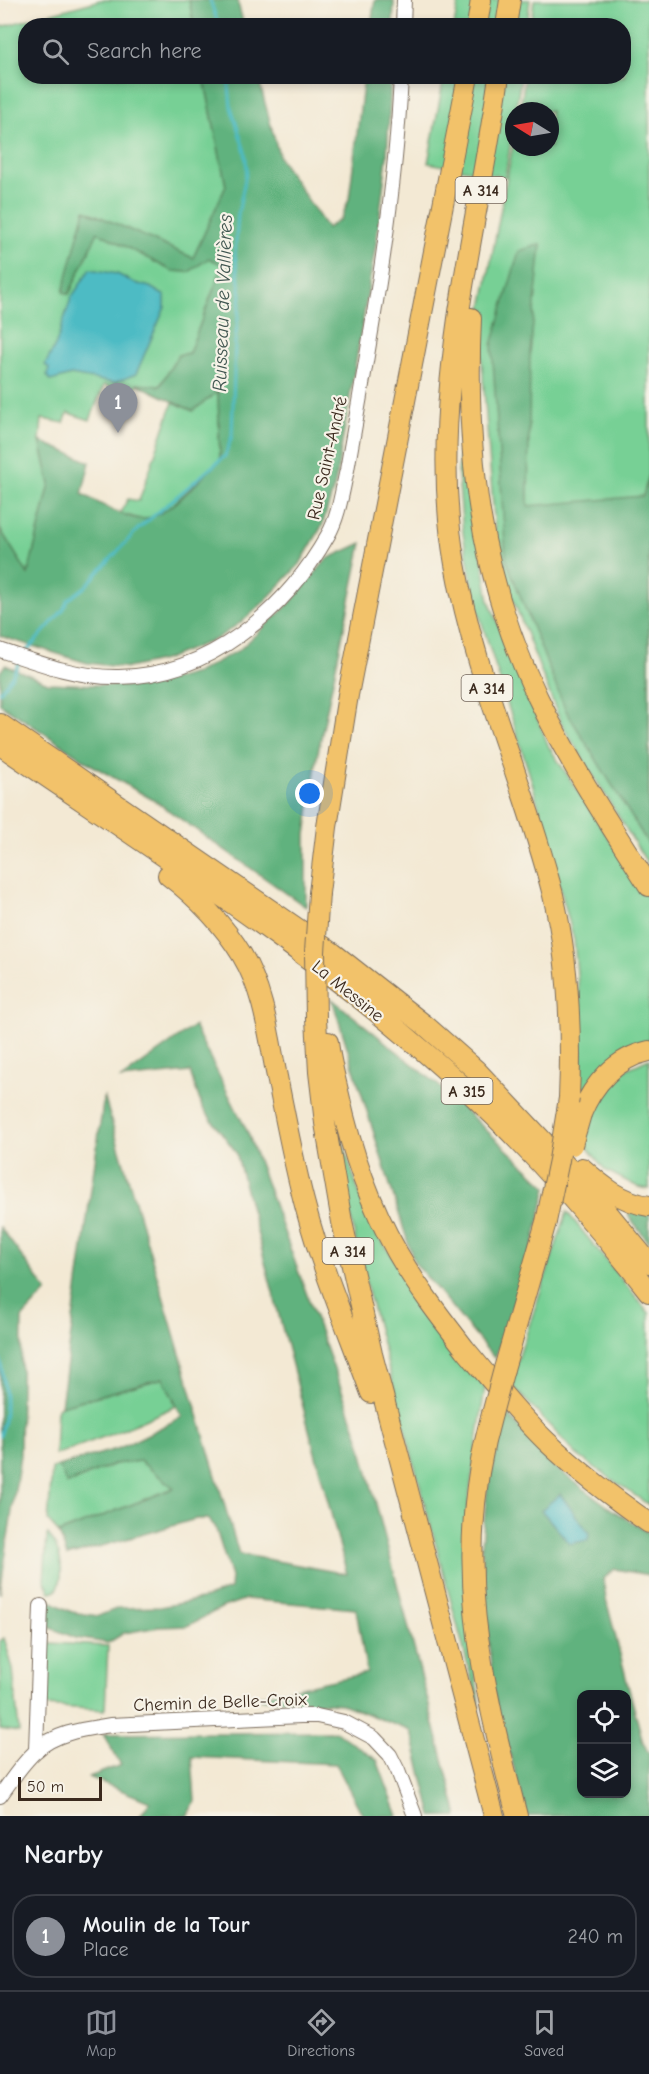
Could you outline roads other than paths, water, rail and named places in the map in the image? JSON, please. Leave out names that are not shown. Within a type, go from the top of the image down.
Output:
[{"type":"highway","points":[[478,18],[481,0]]},
{"type":"highway","points":[[507,18],[510,0]]},
{"type":"highway","name":"A 314","points":[[466,84],[348,695],[334,787],[315,952],[321,1022],[319,1072],[342,1222],[372,1354],[494,1816]]},
{"type":"highway","name":"A 314","points":[[498,84],[461,304],[448,423],[449,519],[455,564],[475,649],[526,805],[553,898],[568,985],[571,1025],[569,1098],[549,1226],[504,1369],[481,1459],[471,1551],[474,1617],[486,1687],[517,1816]]},
{"type":"highway","points":[[466,272],[471,311],[468,387],[471,441],[480,517],[490,567],[504,614],[538,699],[589,791],[649,886]]},
{"type":"highway","name":"La Messine","points":[[0,724],[92,808],[328,974],[458,1082],[522,1145],[649,1292]]},
{"type":"highway","name":"La Messine","points":[[0,745],[35,758],[333,953],[418,1020],[477,1071],[590,1191],[649,1263]]},
{"type":"highway","points":[[92,808],[207,908],[231,938],[252,975],[264,1011],[288,1137],[306,1212],[362,1367],[387,1447],[405,1479]]},
{"type":"highway","points":[[321,1022],[344,1120],[359,1168],[397,1252],[420,1289],[475,1360],[538,1432],[594,1483],[649,1523]]},
{"type":"highway","points":[[549,1226],[581,1114],[596,1086],[610,1071],[628,1058],[649,1051]]},
{"type":"highway","points":[[477,1071],[592,1177],[627,1200],[649,1206]]},
{"type":"street","points":[[403,18],[404,0]]},
{"type":"street","name":"Rue Saint-André","points":[[1,650],[92,675],[143,676],[169,670],[192,662],[234,640],[268,612],[312,560],[329,534],[347,470],[385,245],[398,136],[401,84]]},
{"type":"street","points":[[36,1750],[41,1606]]},
{"type":"street","name":"Chemin de Belle-Croix","points":[[0,1796],[36,1750],[70,1732],[111,1725],[301,1716],[332,1719],[354,1726],[374,1738],[390,1755],[415,1816]]},
{"type":"water","points":[[90,269],[117,274],[150,287],[165,296],[165,307],[136,374],[114,383],[71,375],[51,381],[47,376],[49,368],[45,365],[56,344],[71,298]]},
{"type":"water","points":[[560,1494],[589,1533],[588,1540],[570,1544],[541,1510]]},
{"type":"waterway","name":"Ruisseau de Vallières","points":[[210,0],[216,18]]},
{"type":"waterway","name":"Ruisseau de Vallières","points":[[25,653],[63,610],[68,600],[85,587],[138,529],[225,456],[232,436],[235,342],[241,295],[235,255],[238,214],[247,169],[245,152],[231,107],[229,84]]},
{"type":"waterway","name":"Ruisseau de Vallières","points":[[0,692],[20,661]]},
{"type":"waterway","name":"Ruisseau de Vallières","points":[[0,1357],[5,1407],[0,1436]]},
{"type":"place","name":"Moulin de la Tour","points":[[118,433]]}]
